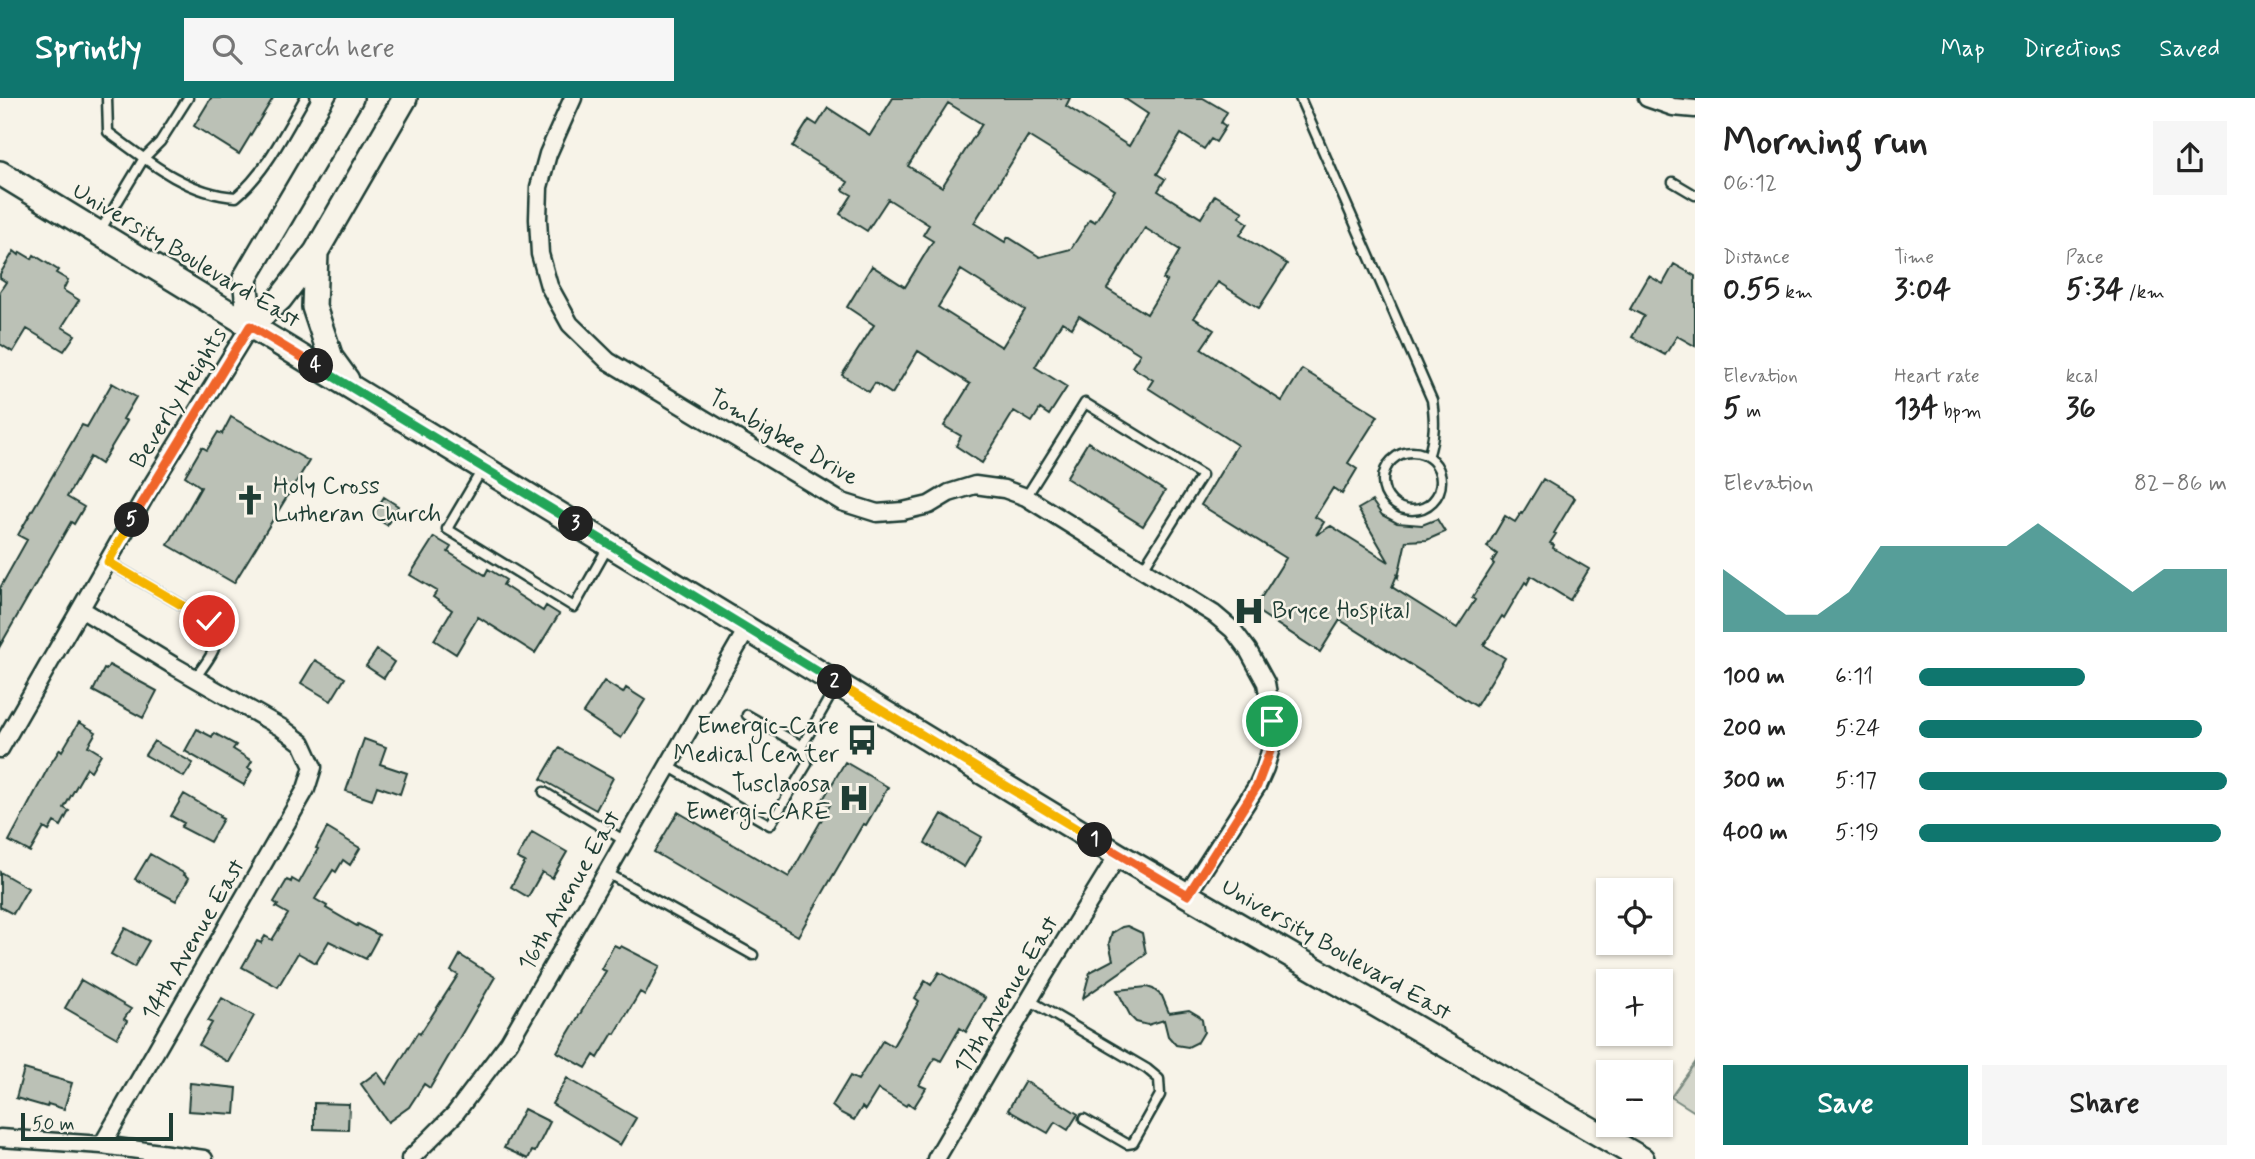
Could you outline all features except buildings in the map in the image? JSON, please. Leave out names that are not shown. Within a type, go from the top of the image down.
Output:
[{"type":"main road","points":[[250,326],[245,278],[351,98]]},
{"type":"main road","points":[[250,326],[280,299],[316,252],[405,98]]},
{"type":"main road","name":"University Boulevard East","points":[[1,174],[1118,855],[1642,1159]]},
{"type":"main road","points":[[316,252],[314,307],[331,358],[353,388]]},
{"type":"street","name":"Tombigbee Drive","points":[[573,98],[548,154],[539,187],[540,254],[549,286],[570,324],[608,361],[842,502],[877,513],[903,511],[929,505],[949,494],[975,485],[1004,489],[1026,497],[1214,614],[1233,630],[1248,650],[1266,683],[1272,721],[1272,746],[1257,786],[1188,895]]},
{"type":"street","points":[[1647,98],[1673,107],[1695,109]]},
{"type":"street","name":"Beverly Heights","points":[[0,750],[147,493],[250,326]]},
{"type":"street","points":[[81,609],[195,678]]},
{"type":"street","name":"16th Avenue East","points":[[410,1159],[454,1115],[509,1042],[747,629]]},
{"type":"street","name":"14th Avenue East","points":[[102,1145],[306,789],[313,767],[302,743],[282,728],[195,678]]},
{"type":"street","name":"17th Avenue East","points":[[936,1159],[1118,855]]},
{"type":"street","points":[[0,1138],[102,1145],[204,1159]]},
{"type":"lane","points":[[107,98],[108,131],[144,158],[188,184],[217,196],[236,198],[250,185],[305,98]]},
{"type":"lane","points":[[98,233],[144,158],[160,142],[188,98]]},
{"type":"lane","points":[[1300,98],[1432,400],[1434,440],[1428,457]]},
{"type":"lane","points":[[1673,182],[1695,195]]},
{"type":"lane","points":[[1026,497],[1085,402],[1202,475],[1143,569]]},
{"type":"lane","points":[[1419,453],[1428,457],[1435,463],[1441,481],[1435,498],[1428,505],[1410,510],[1392,502],[1383,486],[1386,467],[1400,454],[1419,453]]},
{"type":"lane","points":[[484,468],[447,529],[573,607],[609,545]]},
{"type":"lane","points":[[108,562],[217,628],[218,640],[215,649],[195,678]]},
{"type":"lane","points":[[802,746],[838,684]]},
{"type":"lane","points":[[668,766],[770,825],[807,764],[802,746],[747,715]]},
{"type":"lane","points":[[544,792],[625,841]]},
{"type":"lane","points":[[607,873],[752,955]]},
{"type":"lane","points":[[1029,1000],[1147,1069],[1159,1080],[1160,1096],[1133,1143],[1127,1144],[1084,1119]]},
{"type":"shaded area","points":[[1695,1063],[1695,1112],[1673,1098],[1673,1094]]},
{"type":"place","name":"Holy Cross Lutheran Church","points":[[250,500]]},
{"type":"place","name":"Bryce Hospital","points":[[1249,611]]},
{"type":"place","name":"Emergic-Care Medical Center","points":[[862,740]]},
{"type":"place","name":"Tusclaoosa Emergi-CARE","points":[[854,798]]},
{"type":"route","points":[[209,621],[108,562],[147,493],[250,326],[1027,800],[1188,895],[1257,786],[1272,746],[1272,721]]}]
